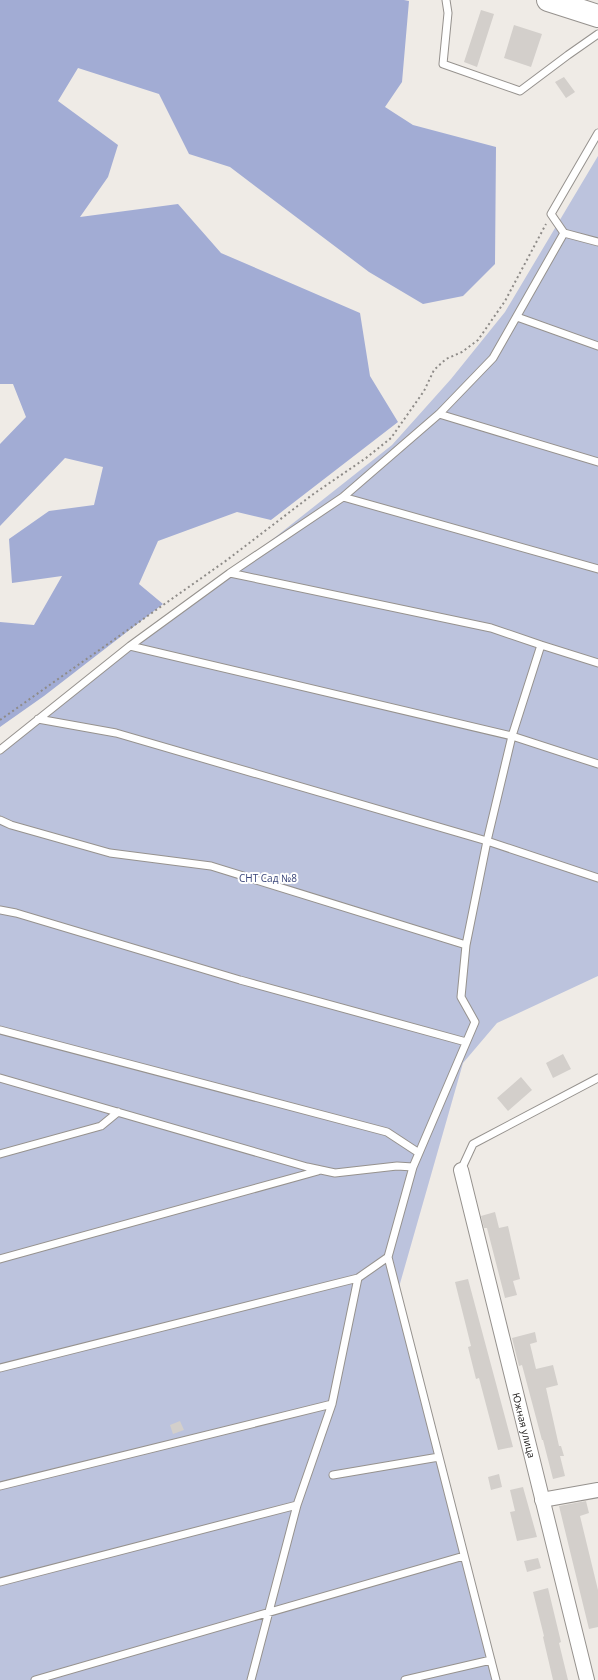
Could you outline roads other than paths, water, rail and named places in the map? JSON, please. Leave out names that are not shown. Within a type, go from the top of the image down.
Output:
[{"type":"main road","points":[[548,0],[598,16]]},
{"type":"street","name":"Южная улица","points":[[460,1170],[587,1680]]},
{"type":"street","points":[[542,1500],[598,1490]]},
{"type":"lane","points":[[446,0],[448,13],[443,64],[520,91],[598,34]]},
{"type":"lane","points":[[598,133],[551,214],[564,233],[598,242]]},
{"type":"lane","points":[[0,750],[130,646],[230,573],[344,496],[438,414],[493,358],[564,233]]},
{"type":"lane","points":[[516,318],[598,346]]},
{"type":"lane","points":[[438,414],[598,462]]},
{"type":"lane","points":[[344,496],[598,569]]},
{"type":"lane","points":[[230,573],[491,628],[598,663]]},
{"type":"lane","points":[[496,1680],[388,1257],[413,1167],[474,1022],[461,997],[466,945],[487,841],[512,736],[541,645]]},
{"type":"lane","points":[[130,646],[512,736],[598,764]]},
{"type":"lane","points":[[38,719],[116,733],[487,841],[598,878]]},
{"type":"lane","points":[[0,820],[11,825],[110,853],[211,866],[466,945]]},
{"type":"lane","points":[[0,910],[16,913],[240,980],[466,1042]]},
{"type":"lane","points":[[0,1030],[387,1132],[419,1153]]},
{"type":"lane","points":[[0,1078],[335,1174],[397,1166],[413,1167]]},
{"type":"lane","points":[[460,1170],[473,1144],[598,1078]]},
{"type":"lane","points":[[0,1154],[101,1126],[118,1112]]},
{"type":"lane","points":[[0,1259],[320,1170]]},
{"type":"lane","points":[[0,1368],[358,1278],[388,1257]]},
{"type":"lane","points":[[251,1680],[298,1505],[332,1404],[358,1278]]},
{"type":"lane","points":[[0,1486],[332,1404]]},
{"type":"lane","points":[[333,1475],[439,1457]]},
{"type":"lane","points":[[0,1582],[298,1505]]},
{"type":"lane","points":[[35,1680],[464,1556]]},
{"type":"lane","points":[[405,1680],[491,1660]]},
{"type":"park label","name":"СНТ Сад №8","points":[[268,878]]}]
